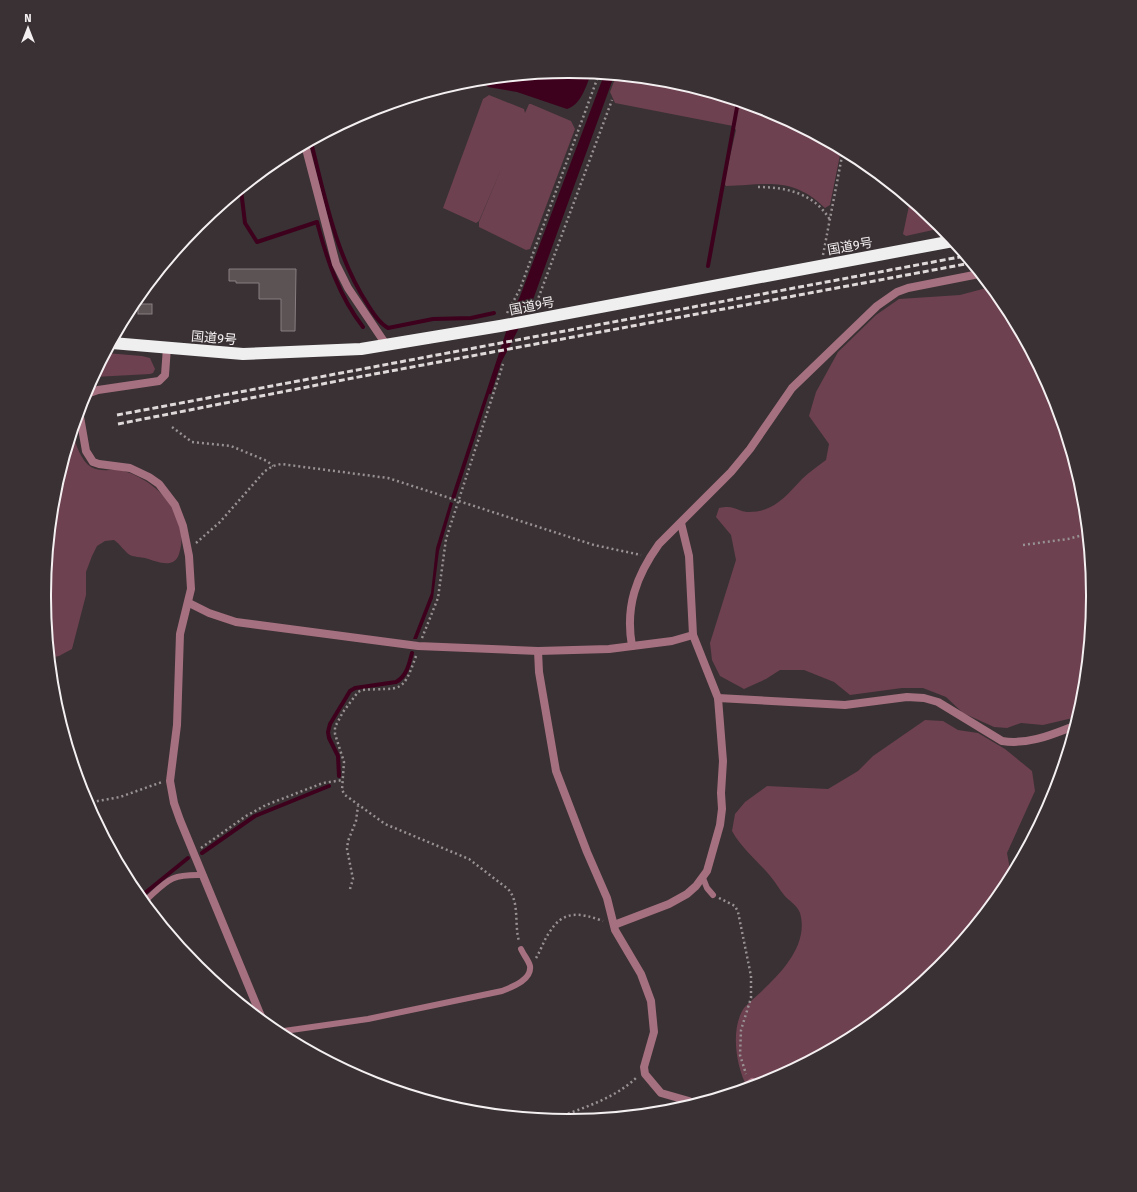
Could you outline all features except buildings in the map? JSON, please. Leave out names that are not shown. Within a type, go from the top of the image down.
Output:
[{"type":"highway","name":"国道9号","points":[[117,343],[243,354],[328,351],[387,346],[530,321],[947,243]]},
{"type":"street","points":[[306,150],[336,264],[348,288],[387,346]]},
{"type":"street","points":[[632,646],[630,634],[632,599],[636,584],[650,557],[659,544],[681,523],[750,450],[792,388],[877,306],[897,292],[908,288],[974,275]]},
{"type":"street","points":[[93,392],[159,381],[165,375],[167,348]]},
{"type":"street","points":[[81,422],[86,451],[89,457],[99,464],[118,466],[140,471],[159,484],[175,505],[179,514],[188,546],[191,578],[189,603],[180,634],[177,725],[170,782],[174,803],[193,853],[259,1011]]},
{"type":"street","points":[[614,925],[670,904],[686,894],[703,878],[716,843],[722,809],[721,793],[723,761],[718,698],[693,635],[689,556],[681,523]]},
{"type":"street","points":[[189,603],[209,613],[236,622],[418,646],[538,651],[587,651],[672,641],[693,635]]},
{"type":"street","points":[[538,651],[539,672],[553,762],[587,852],[607,898],[614,925],[641,974],[650,1001],[654,1032],[644,1071],[647,1078],[661,1093],[686,1100]]},
{"type":"street","points":[[718,698],[845,705],[907,697],[924,698],[938,702],[1002,741],[1014,742],[1043,738],[1068,728]]},
{"type":"lane","points":[[148,898],[169,880],[176,876],[203,875]]},
{"type":"lane","points":[[703,878],[707,888],[713,895]]},
{"type":"lane","points":[[288,1030],[368,1019],[502,991],[513,987],[526,978],[530,968],[529,962],[521,949]]},
{"type":"path","points":[[500,326],[520,288],[597,80]]},
{"type":"path","points":[[530,321],[612,100]]},
{"type":"path","points":[[824,248],[843,158]]},
{"type":"path","points":[[758,187],[781,188],[795,191],[816,203],[825,211],[830,220]]},
{"type":"path","points":[[420,644],[438,598],[446,539],[504,364]]},
{"type":"path","points":[[172,427],[192,442],[231,446],[267,461],[273,466]]},
{"type":"path","points":[[188,546],[201,540],[220,522],[265,471],[273,466],[281,464],[388,478],[594,545],[650,557]]},
{"type":"path","points":[[1023,545],[1068,539],[1083,535]]},
{"type":"path","points":[[418,650],[407,681],[394,689],[362,690],[358,692],[337,722],[335,734],[344,762],[342,790],[345,795],[358,806],[385,824],[470,860],[508,889],[514,895],[516,924],[521,949]]},
{"type":"path","points":[[193,853],[250,814],[266,805],[323,783],[343,780]]},
{"type":"path","points":[[94,802],[120,797],[153,785],[170,782]]},
{"type":"path","points":[[350,889],[353,879],[347,849],[348,841],[356,821],[358,806]]},
{"type":"path","points":[[713,895],[735,906],[738,912],[742,938],[748,954],[751,976],[751,998],[741,1030],[740,1055],[743,1069],[750,1080]]},
{"type":"path","points":[[529,962],[537,956],[549,932],[565,917],[584,914],[614,925]]},
{"type":"path","points":[[566,1114],[617,1092],[628,1085],[644,1071]]},
{"type":"shaded area","points":[[568,78],[589,79],[576,104],[567,109],[517,92],[488,87],[486,85],[535,80]]},
{"type":"shaded area","points":[[602,80],[612,81],[530,308],[511,311],[519,299]]},
{"type":"shaded area","points":[[614,81],[669,88],[735,106],[767,118],[797,132],[840,156],[830,205],[825,208],[813,198],[790,187],[767,184],[726,186],[724,183],[736,130],[733,126],[615,103],[610,92]]},
{"type":"shaded area","points":[[489,95],[524,109],[525,113],[529,104],[531,104],[571,121],[575,129],[530,249],[526,250],[479,227],[479,222],[502,167],[479,221],[476,223],[443,208],[483,99]]},
{"type":"shaded area","points":[[909,206],[934,230],[906,236],[903,234]]},
{"type":"shaded area","points":[[985,288],[999,308],[1033,367],[1047,398],[1059,430],[1068,462],[1082,528],[1086,596],[1082,664],[1071,718],[1043,725],[1021,723],[1007,728],[994,727],[963,713],[946,697],[923,688],[902,688],[850,695],[834,682],[804,670],[780,670],[766,679],[744,689],[720,676],[712,660],[710,643],[736,560],[731,535],[716,517],[719,508],[729,507],[749,512],[766,509],[773,506],[785,497],[805,476],[826,460],[829,444],[809,416],[816,392],[838,352],[876,315],[899,299],[960,295]]},
{"type":"shaded area","points":[[521,324],[501,363],[491,394],[489,394],[455,499],[451,498],[508,326]]},
{"type":"shaded area","points":[[111,353],[150,358],[155,369],[153,373],[100,377]]},
{"type":"shaded area","points":[[75,441],[84,461],[91,467],[99,470],[124,471],[149,483],[160,492],[169,502],[176,514],[180,527],[181,540],[177,559],[169,563],[130,555],[114,540],[105,541],[97,546],[86,572],[86,595],[72,649],[54,657],[52,630],[52,562],[55,528],[61,495]]},
{"type":"shaded area","points":[[450,502],[453,503],[439,551],[433,598],[417,639],[413,639],[431,593],[436,548]]},
{"type":"shaded area","points":[[925,720],[943,721],[958,730],[978,733],[1005,749],[1032,771],[1035,791],[1007,853],[1010,867],[999,884],[958,937],[910,985],[884,1007],[827,1044],[767,1074],[745,1082],[740,1069],[736,1048],[737,1026],[740,1017],[744,1008],[778,975],[792,956],[801,936],[802,924],[800,913],[797,908],[784,895],[771,877],[740,844],[732,831],[735,814],[745,802],[767,786],[828,789],[858,771],[873,756]]},
{"type":"waterway","points":[[708,266],[737,107]]},
{"type":"waterway","points":[[312,147],[327,205],[340,247],[357,286],[376,318],[388,328],[433,319],[471,318],[494,313]]},
{"type":"waterway","points":[[242,195],[245,223],[257,242],[317,222],[335,277],[347,303],[363,327]]},
{"type":"waterway","points":[[339,776],[338,756],[329,738],[328,732],[330,724],[350,691],[355,688],[396,682],[403,676],[407,669],[412,653]]},
{"type":"waterway","points":[[202,853],[255,816],[329,786]]},
{"type":"waterway","points":[[145,893],[188,858]]},
{"type":"railway","points":[[117,415],[960,257]]},
{"type":"railway","points":[[118,424],[353,378],[965,264]]}]
